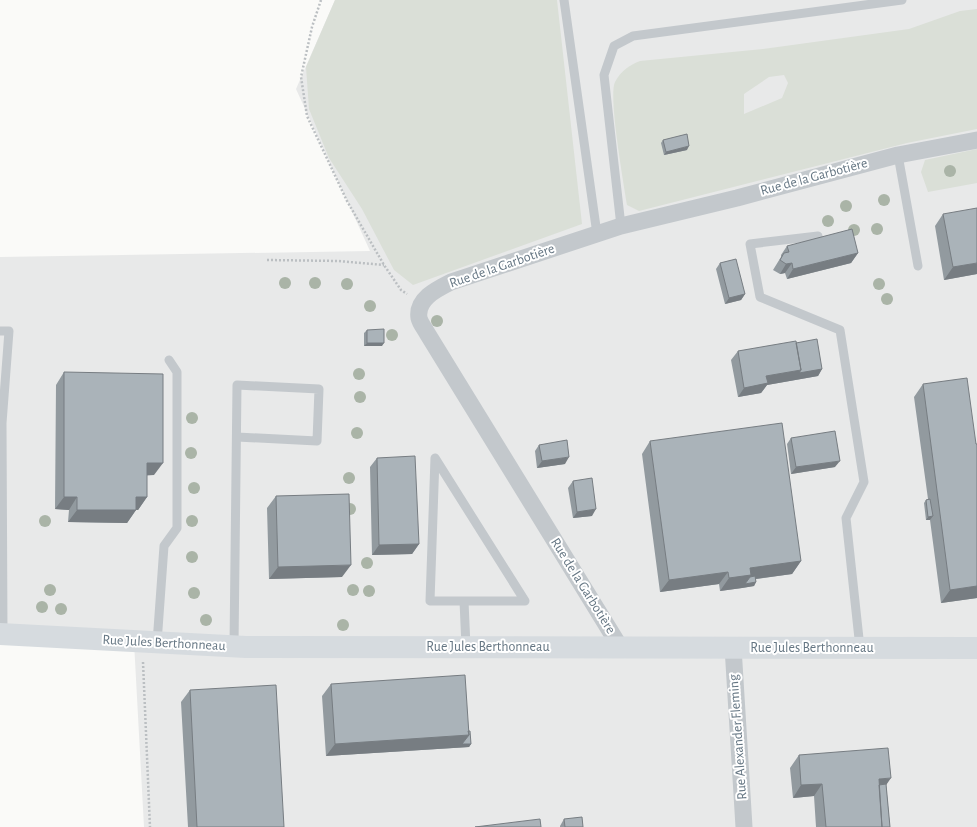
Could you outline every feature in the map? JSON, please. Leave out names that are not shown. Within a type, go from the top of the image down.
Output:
[{"type":"main road","name":"Rue Jules Berthonneau","points":[[1,635],[234,646],[977,648]]},
{"type":"street","name":"Rue de la Garbotière","points":[[620,647],[427,333],[419,318],[421,305],[433,292],[451,282],[621,226],[737,198],[898,155],[977,140]]},
{"type":"street","name":"Rue Alexander Fleming","points":[[732,647],[744,827]]},
{"type":"lane","points":[[564,0],[596,234]]},
{"type":"lane","points":[[621,226],[604,75],[614,46],[633,36],[902,0]]},
{"type":"lane","points":[[898,155],[918,266]]},
{"type":"lane","points":[[818,236],[750,244],[760,297],[840,330],[864,482],[846,518],[860,648]]},
{"type":"lane","points":[[0,330],[9,331],[1,423],[1,635]]},
{"type":"lane","points":[[150,642],[164,546],[177,528],[177,372],[169,360]]},
{"type":"lane","points":[[234,646],[237,385],[319,389],[317,441],[237,437]]},
{"type":"lane","points":[[434,458],[525,601],[464,601],[430,601],[434,458]]},
{"type":"lane","points":[[464,601],[466,647]]},
{"type":"path","points":[[321,0],[312,27],[301,78],[308,116],[347,201],[384,265],[401,290],[421,305]]},
{"type":"path","points":[[267,260],[338,261],[384,265]]},
{"type":"path","points":[[150,642],[150,827]]},
{"type":"shaded area","points":[[335,0],[977,0],[977,827],[144,827],[134,642],[0,625],[0,257],[370,251],[296,89]]},
{"type":"shaded area","points":[[335,0],[557,0],[582,224],[413,285],[394,270],[362,209],[329,158],[309,109],[306,67]]},
{"type":"shaded area","points":[[977,9],[977,129],[907,143],[639,211],[627,205],[615,122],[613,90],[615,82],[623,71],[632,65],[640,61],[763,49],[909,29],[960,11]],"holes":[[[784,75],[788,83],[782,98],[744,114],[744,94],[769,77]]]},
{"type":"shaded area","points":[[977,149],[977,183],[928,192],[921,172],[925,160]]},
{"type":"building","points":[[687,134],[689,146],[666,152],[663,140]]},
{"type":"building","points":[[977,208],[977,263],[953,267],[943,214]]},
{"type":"building","points":[[852,229],[858,253],[793,269],[792,263],[786,264],[780,260],[784,253],[789,252],[787,246]]},
{"type":"building","points":[[736,259],[745,294],[729,298],[720,263]]},
{"type":"building","points":[[384,329],[384,343],[367,343],[367,330]]},
{"type":"building","points":[[817,339],[822,369],[799,373],[801,370],[796,343]]},
{"type":"building","points":[[796,341],[801,370],[766,376],[768,383],[744,388],[738,351]]},
{"type":"building","points":[[64,372],[163,374],[163,463],[147,463],[147,497],[136,497],[136,510],[77,510],[77,497],[64,497]]},
{"type":"building","points":[[967,378],[977,444],[977,586],[950,590],[923,384]]},
{"type":"building","points":[[782,423],[801,561],[750,568],[751,575],[729,578],[728,572],[669,580],[650,441]]},
{"type":"building","points":[[835,431],[840,461],[796,467],[791,438]]},
{"type":"building","points":[[567,440],[569,457],[542,461],[539,445]]},
{"type":"building","points":[[415,456],[419,544],[379,545],[377,458]]},
{"type":"building","points":[[592,478],[596,509],[577,512],[573,481]]},
{"type":"building","points":[[349,494],[351,565],[278,567],[276,496]]},
{"type":"building","points":[[930,499],[933,516],[928,517],[926,500]]},
{"type":"building","points":[[755,576],[756,582],[745,584],[750,577]]},
{"type":"building","points":[[465,675],[469,735],[335,744],[331,684]]},
{"type":"building","points":[[276,685],[284,827],[197,827],[190,690]]},
{"type":"building","points":[[468,731],[470,731],[471,744],[462,744],[469,735]]},
{"type":"building","points":[[888,748],[891,778],[879,779],[882,827],[826,827],[822,784],[801,785],[799,755]]},
{"type":"building","points":[[886,784],[890,827],[882,827],[879,785]]},
{"type":"building","points":[[582,817],[583,827],[565,827],[564,819]]},
{"type":"building","points":[[540,819],[541,827],[475,827]]}]
